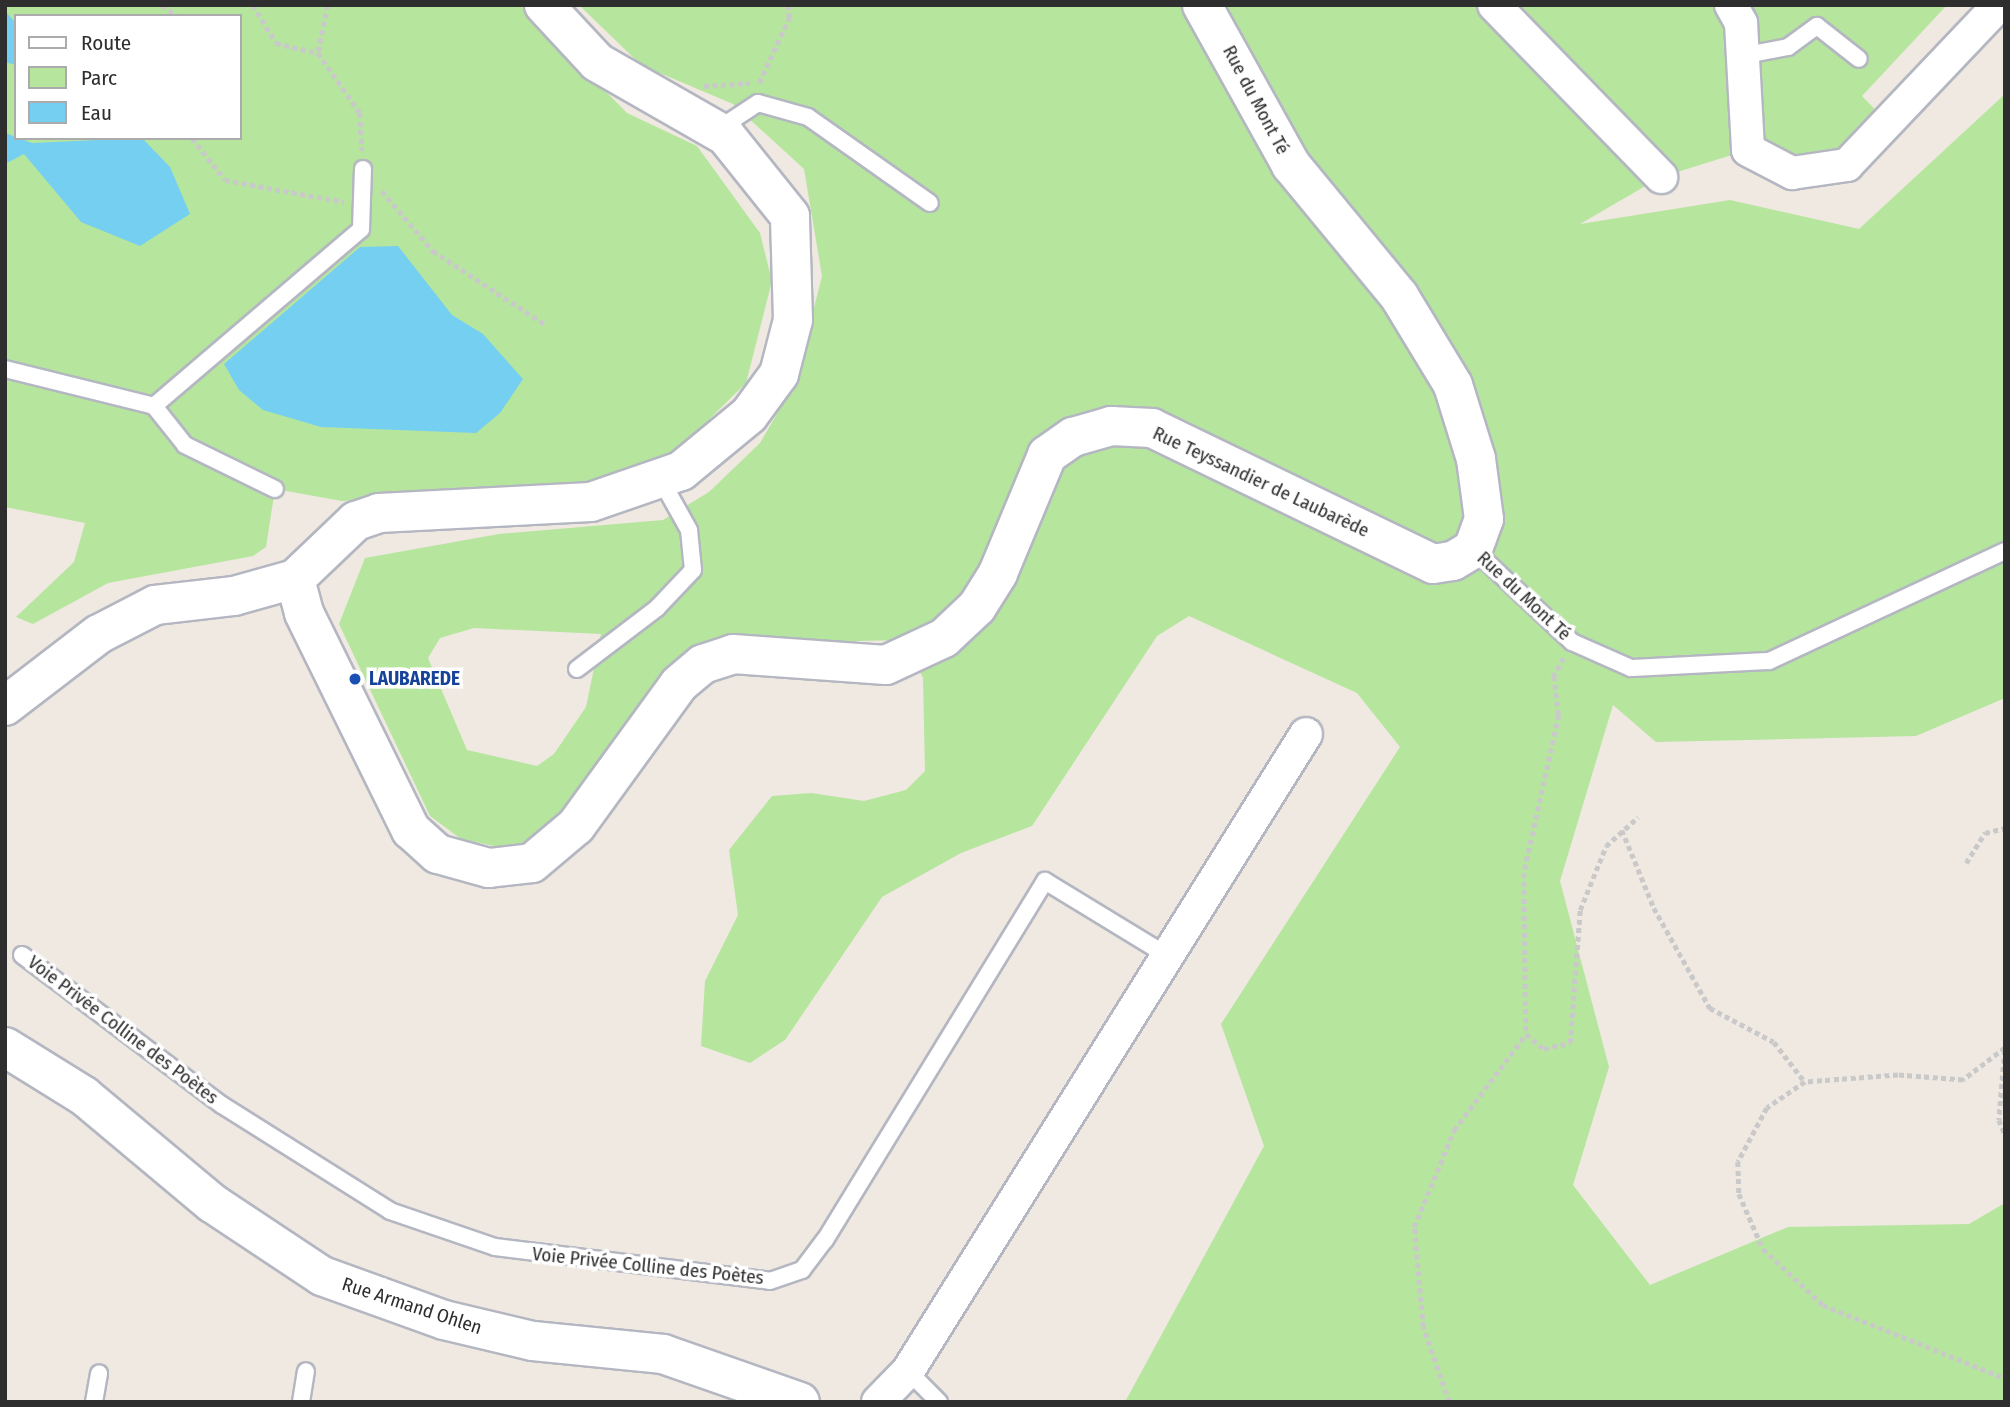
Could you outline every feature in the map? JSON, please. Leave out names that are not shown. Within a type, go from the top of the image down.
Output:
[{"type":"main road","points":[[5,706],[99,634],[155,605],[234,596],[295,579],[338,532],[379,513],[560,507],[661,480],[681,471],[748,415],[779,374],[793,320],[790,216],[765,177],[718,130],[597,62],[544,5]]},
{"type":"main road","name":"Rue du Mont Té","points":[[1202,5],[1291,165],[1399,296],[1453,386],[1476,458],[1484,519],[1473,549]]},
{"type":"main road","name":"Rue Teyssandier de Laubarède","points":[[295,579],[304,613],[411,830],[438,854],[489,868],[532,863],[576,826],[679,684],[703,664],[733,654],[886,665],[944,638],[977,607],[998,573],[1048,456],[1073,437],[1111,426],[1152,428],[1433,564],[1453,561],[1473,549]]},
{"type":"main road","name":"Rue Armand Ohlen","points":[[5,1047],[84,1096],[223,1211],[322,1276],[444,1320],[533,1341],[663,1354],[725,1370],[800,1402]]},
{"type":"street","points":[[1494,5],[1661,177]]},
{"type":"street","points":[[1731,5],[1741,23],[1748,150],[1792,173],[1847,165],[1998,5]]},
{"type":"street","points":[[878,1402],[908,1371],[1306,734]]},
{"type":"lane","points":[[1741,56],[1788,47],[1817,26],[1859,59]]},
{"type":"lane","points":[[718,130],[758,103],[808,117],[930,203]]},
{"type":"lane","points":[[154,405],[361,229],[363,169]]},
{"type":"lane","points":[[5,369],[154,405],[185,445],[275,489]]},
{"type":"lane","points":[[577,669],[657,608],[693,570],[689,530],[661,480]]},
{"type":"lane","name":"Rue du Mont Té","points":[[1473,549],[1573,642],[1632,668],[1769,662],[2005,551]]},
{"type":"lane","name":"Voie Privée Colline des Poètes","points":[[22,955],[222,1105],[390,1211],[495,1247],[770,1281],[802,1270],[825,1240],[1045,881],[1166,955]]},
{"type":"lane","points":[[302,1402],[306,1371]]},
{"type":"lane","points":[[908,1371],[939,1402]]},
{"type":"lane","points":[[94,1402],[99,1373]]},
{"type":"path","points":[[253,5],[276,43],[318,53],[360,113],[363,169],[433,251],[546,325]]},
{"type":"path","points":[[318,53],[328,5]]},
{"type":"path","points":[[718,130],[704,85],[761,83],[789,18],[788,5]]},
{"type":"path","points":[[194,140],[225,180],[361,205]]},
{"type":"path","points":[[1449,1402],[1423,1328],[1414,1227],[1454,1130],[1526,1034],[1524,873],[1559,715],[1554,676],[1573,642]]},
{"type":"path","points":[[1526,1034],[1544,1049],[1570,1043],[1580,910],[1606,846],[1638,817]]},
{"type":"path","points":[[1966,863],[1985,833],[2005,828]]},
{"type":"path","points":[[1622,830],[1654,908],[1710,1008],[1774,1042],[1805,1082]]},
{"type":"path","points":[[2005,1049],[1963,1080],[1898,1075],[1805,1082],[1767,1108],[1738,1162],[1739,1194],[1763,1249],[1824,1305],[2005,1378]]},
{"type":"path","points":[[2005,1049],[1999,1119],[2005,1135]]},
{"type":"green space","points":[[5,5],[520,5],[627,113],[697,146],[760,233],[772,281],[746,383],[680,448],[578,490],[342,501],[275,489],[266,547],[253,556],[108,583],[33,624],[16,617],[74,562],[85,523],[5,507]]},
{"type":"green space","points":[[579,5],[1947,5],[1862,96],[1889,124],[1847,165],[1748,150],[1661,177],[1580,224],[1730,200],[1859,229],[2005,94],[2005,698],[1916,736],[1656,742],[1613,705],[1560,881],[1609,1067],[1573,1185],[1650,1285],[1788,1227],[1969,1224],[2005,1203],[2005,1402],[1125,1402],[1264,1146],[1221,1024],[1400,747],[1357,693],[1189,616],[1157,636],[1032,826],[961,853],[882,897],[785,1040],[750,1063],[701,1046],[705,981],[738,915],[729,850],[772,796],[811,793],[864,801],[906,790],[925,771],[923,678],[904,640],[719,644],[548,834],[509,849],[461,839],[430,816],[339,624],[365,558],[499,534],[663,520],[709,492],[760,443],[795,383],[822,276],[804,169],[733,104],[641,65]],"holes":[[[474,628],[601,634],[586,707],[554,754],[537,766],[467,750],[428,658],[440,638]]]},
{"type":"water","points":[[5,11],[14,21],[14,64],[5,62]]},
{"type":"water","points":[[5,133],[14,136],[14,140],[32,143],[144,140],[170,167],[190,214],[140,246],[81,222],[24,154],[5,164]]},
{"type":"water","points":[[398,246],[452,315],[483,334],[523,379],[500,413],[476,433],[321,427],[263,410],[239,390],[224,364],[360,247]]},
{"type":"place","name":"LAUBAREDE","points":[[355,679]]}]
